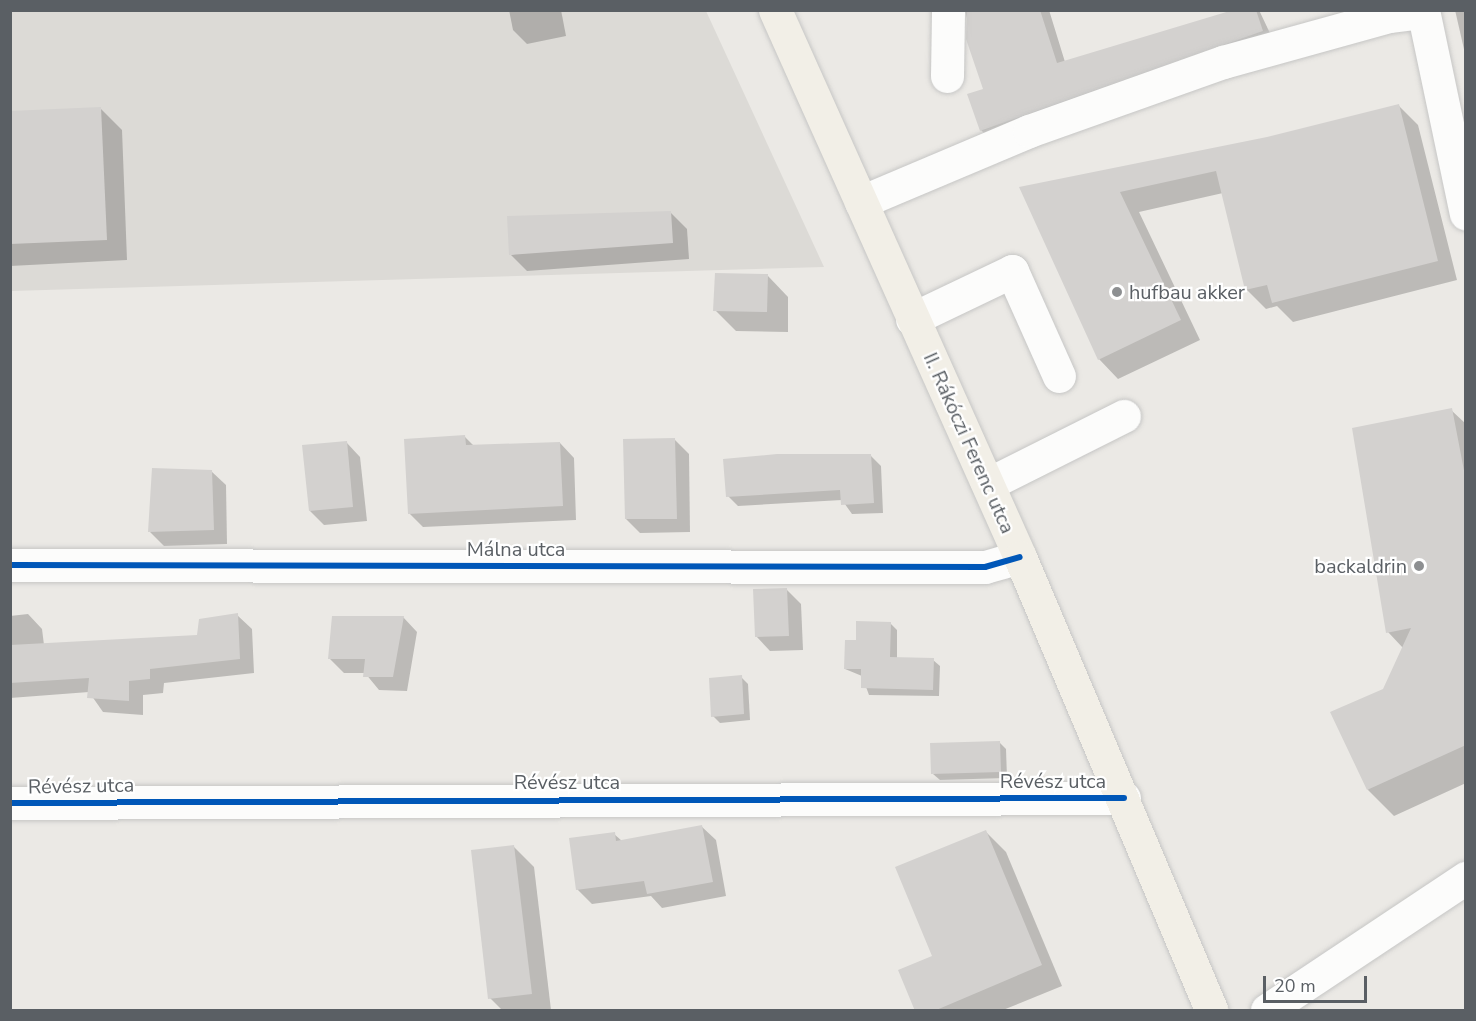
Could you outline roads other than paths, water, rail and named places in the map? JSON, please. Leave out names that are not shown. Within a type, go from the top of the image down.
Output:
[{"type":"main road","name":"II. Rákóczi Ferenc utca","points":[[775,10],[1020,557],[1124,798],[1211,1011]]},
{"type":"street","points":[[947,76],[948,10]]},
{"type":"street","points":[[861,202],[1029,131],[1223,62],[1389,16],[1423,11],[1466,214]]},
{"type":"street","points":[[912,319],[1012,271],[1059,376]]},
{"type":"street","points":[[988,484],[1124,416]]},
{"type":"street","name":"Málna utca","points":[[10,565],[985,567],[1020,557]]},
{"type":"street","name":"Révész utca","points":[[10,803],[1124,798]]},
{"type":"street","points":[[1267,1011],[1466,878]]},
{"type":"place","name":"hufbau akker","points":[[1117,292]]},
{"type":"place","name":"backaldrin","points":[[1419,566]]}]
